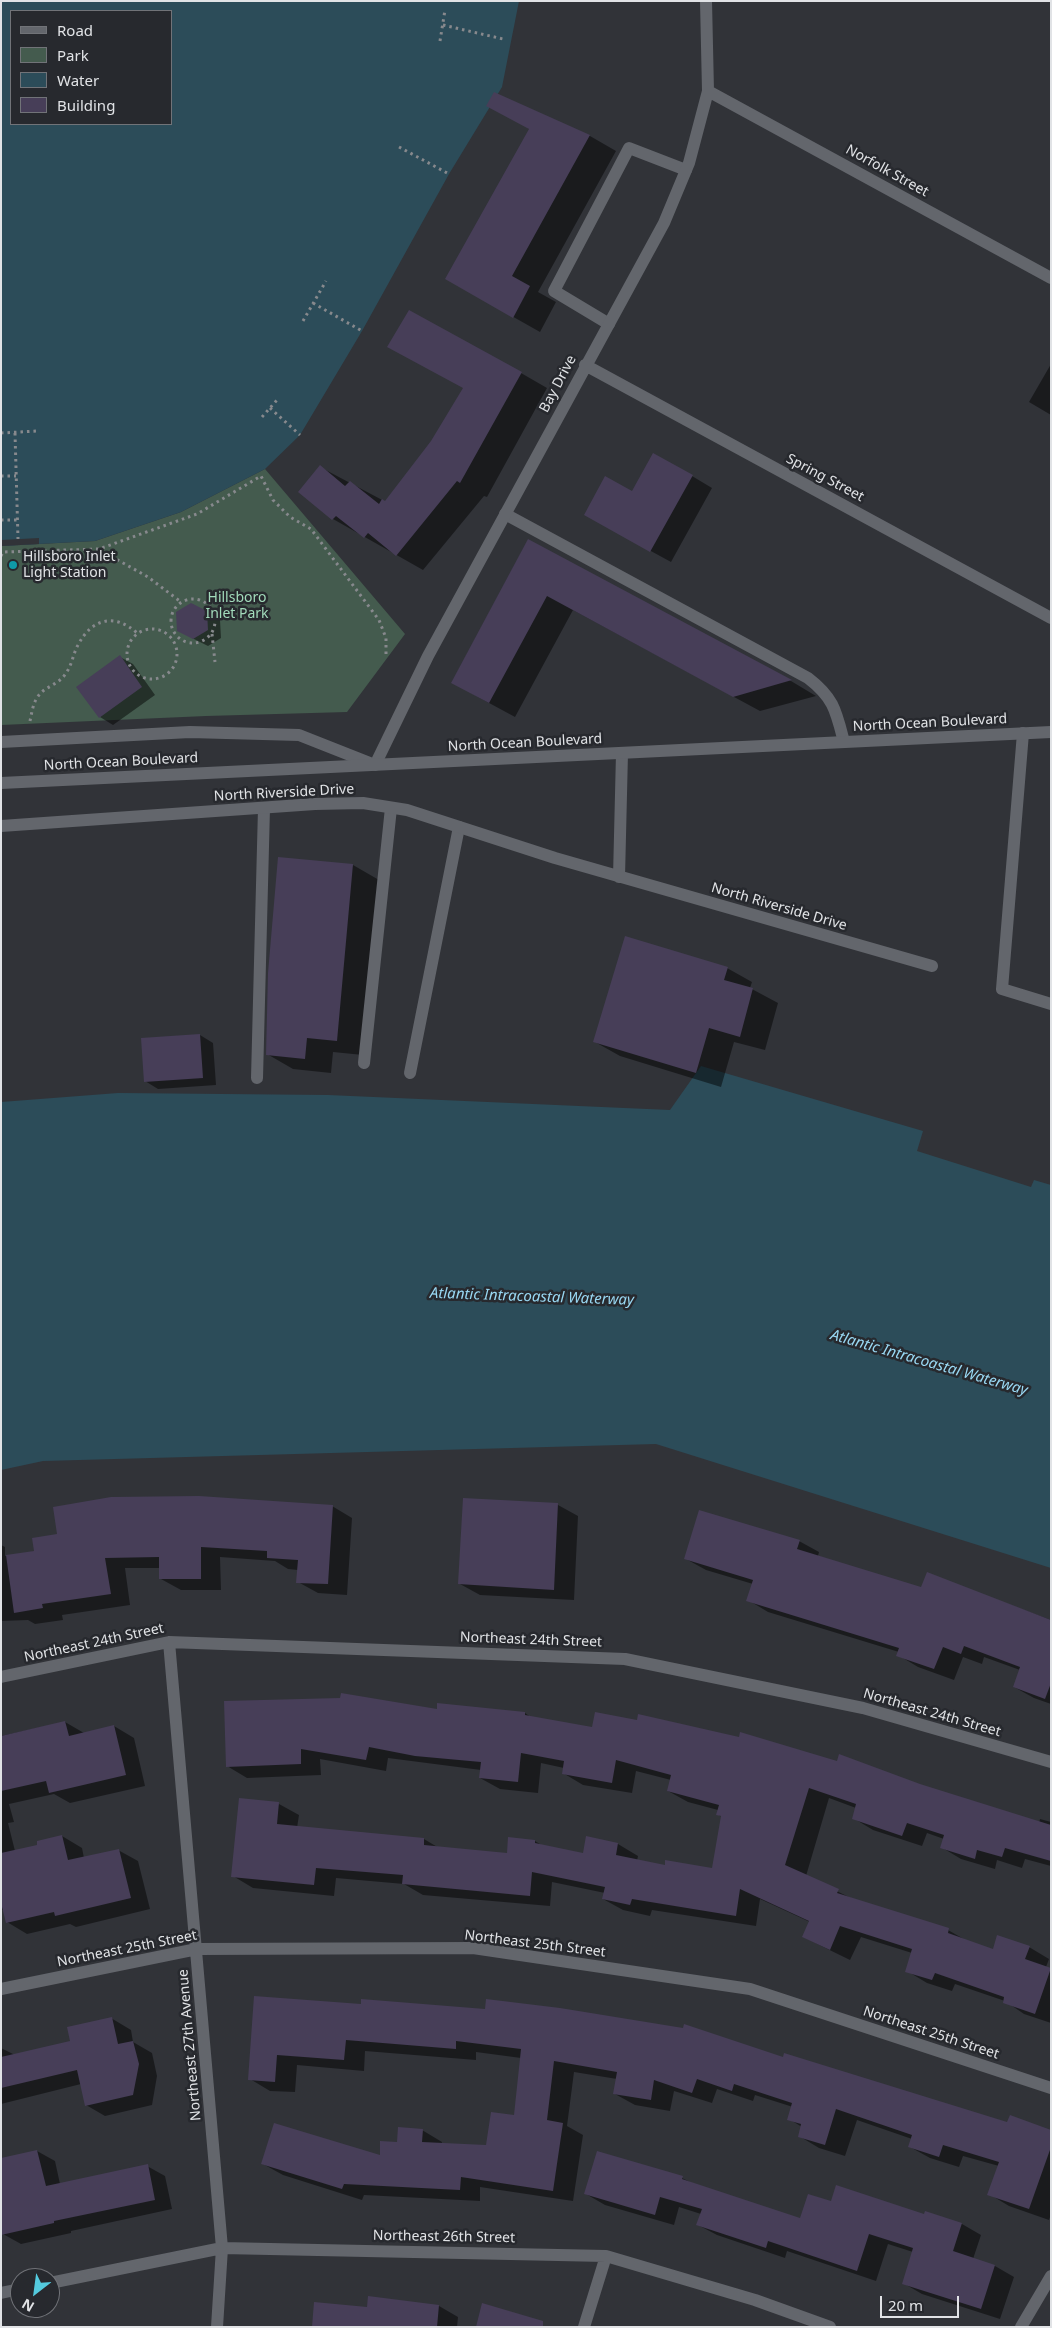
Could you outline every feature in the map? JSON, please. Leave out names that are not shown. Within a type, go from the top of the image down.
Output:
[{"type":"street","name":"Bay Drive","points":[[375,765],[428,656],[664,223],[686,170],[708,91],[706,1]]},
{"type":"street","name":"Norfolk Street","points":[[708,91],[1051,278]]},
{"type":"street","points":[[609,324],[554,291],[629,148],[686,170]]},
{"type":"street","name":"Spring Street","points":[[586,365],[1051,618]]},
{"type":"street","points":[[505,514],[808,678],[823,690],[835,706],[844,742]]},
{"type":"street","points":[[1,742],[190,732],[299,735],[375,765]]},
{"type":"street","name":"North Ocean Boulevard","points":[[1,784],[1051,732]]},
{"type":"street","points":[[1023,733],[1002,989],[1051,1004]]},
{"type":"street","points":[[619,877],[622,753]]},
{"type":"street","name":"North Riverside Drive","points":[[1,826],[363,803],[407,810],[619,877],[932,966]]},
{"type":"street","points":[[257,1078],[264,808]]},
{"type":"street","points":[[364,1063],[391,808]]},
{"type":"street","points":[[410,1073],[459,827]]},
{"type":"street","name":"Northeast 24th Street","points":[[1,1677],[169,1642],[625,1659],[863,1708],[1051,1762]]},
{"type":"street","name":"Northeast 27th Avenue","points":[[169,1642],[222,2248],[218,2327]]},
{"type":"street","name":"Northeast 25th Street","points":[[1,1989],[197,1949],[473,1948],[750,1990],[1051,2088]]},
{"type":"street","name":"Northeast 26th Street","points":[[60,2281],[222,2248],[606,2256],[756,2300],[830,2327]]},
{"type":"street","points":[[584,2327],[606,2256]]},
{"type":"street","points":[[1021,2327],[1051,2276]]},
{"type":"path","points":[[440,41],[445,10]]},
{"type":"path","points":[[443,25],[503,39]]},
{"type":"path","points":[[399,147],[449,174]]},
{"type":"path","points":[[303,321],[326,281]]},
{"type":"path","points":[[313,303],[362,331]]},
{"type":"path","points":[[262,418],[277,400]]},
{"type":"path","points":[[270,408],[300,435]]},
{"type":"path","points":[[1,433],[37,431]]},
{"type":"path","points":[[15,433],[18,539]]},
{"type":"path","points":[[1,476],[16,476]]},
{"type":"path","points":[[1,556],[3,552],[17,550],[99,549],[197,514],[260,476],[273,500],[290,517],[311,529],[379,620],[386,638],[386,657]]},
{"type":"path","points":[[1,520],[18,520]]},
{"type":"path","points":[[99,549],[148,577],[181,602]]},
{"type":"path","points":[[212,633],[206,640],[190,644],[174,637],[155,629],[137,633],[127,648],[130,667],[136,674],[153,680],[162,678],[175,665],[176,646],[174,637],[170,621],[171,614],[181,602],[197,600],[211,608],[215,617],[212,633],[216,662]]},
{"type":"path","points":[[30,724],[34,705],[39,695],[66,674],[84,634],[98,623],[113,619],[129,626],[137,633]]},
{"type":"green space","name":"Hillsboro Inlet Park","points":[[265,469],[405,634],[347,712],[1,725],[1,546],[95,541],[181,512]]},
{"type":"water","points":[[1,1],[519,1],[502,87],[449,174],[362,331],[300,435],[265,469],[181,512],[95,541],[1,546]]},
{"type":"water","name":"Atlantic Intracoastal Waterway","points":[[701,1066],[923,1131],[917,1151],[1031,1187],[1034,1180],[1051,1185],[1051,1568],[656,1444],[43,1461],[1,1470],[1,1102],[118,1093],[328,1095],[670,1110]]},
{"type":"pier","points":[[39,538],[39,544],[1,546],[1,540]]},
{"type":"building","points":[[494,92],[590,135],[512,276],[530,286],[513,318],[445,279],[529,129],[486,106]]},
{"type":"building","points":[[409,310],[522,372],[460,483],[457,481],[396,556],[368,533],[364,538],[336,516],[332,520],[298,492],[320,465],[345,486],[350,481],[379,504],[382,499],[385,501],[431,441],[463,388],[387,347]]},
{"type":"building","points":[[653,453],[693,475],[650,552],[584,515],[605,476],[632,491]]},
{"type":"building","points":[[528,539],[792,680],[733,697],[547,596],[489,703],[451,683]]},
{"type":"building","points":[[191,603],[207,611],[208,630],[193,639],[177,631],[176,612]]},
{"type":"building","points":[[120,655],[142,687],[99,718],[76,687]]},
{"type":"building","points":[[278,857],[353,864],[337,1041],[307,1038],[305,1059],[266,1055],[268,973]]},
{"type":"building","points":[[625,936],[728,967],[724,980],[753,988],[740,1037],[709,1028],[696,1073],[593,1042]]},
{"type":"building","points":[[200,1034],[203,1078],[144,1082],[141,1038]]},
{"type":"building","points":[[199,1496],[333,1505],[328,1584],[296,1583],[298,1560],[267,1558],[267,1551],[201,1547],[201,1579],[159,1579],[159,1557],[105,1558],[111,1594],[42,1604],[43,1608],[14,1613],[6,1555],[34,1551],[32,1538],[57,1534],[53,1507],[111,1497]]},
{"type":"building","points":[[463,1498],[558,1503],[554,1590],[458,1584]]},
{"type":"building","points":[[699,1510],[800,1540],[797,1549],[921,1587],[927,1572],[1051,1620],[1051,1683],[1045,1699],[1013,1687],[1020,1667],[964,1646],[961,1654],[943,1647],[934,1669],[896,1656],[899,1648],[746,1601],[753,1580],[684,1559]]},
{"type":"building","points":[[341,1693],[437,1709],[437,1703],[525,1712],[525,1715],[592,1727],[595,1712],[637,1720],[638,1714],[739,1737],[740,1732],[837,1761],[839,1754],[920,1784],[1051,1825],[1051,1861],[1005,1848],[1002,1857],[977,1850],[975,1859],[940,1848],[944,1835],[907,1823],[902,1836],[852,1819],[856,1804],[809,1788],[785,1865],[839,1889],[837,1893],[949,1928],[948,1933],[993,1949],[997,1935],[1030,1946],[1025,1959],[1051,1968],[1035,2014],[1003,2003],[1004,1997],[935,1973],[932,1980],[905,1972],[912,1949],[840,1926],[830,1950],[802,1937],[809,1921],[740,1889],[736,1916],[632,1899],[630,1905],[602,1899],[605,1887],[532,1872],[530,1896],[402,1884],[403,1875],[316,1868],[314,1885],[231,1877],[239,1798],[279,1802],[277,1824],[424,1838],[424,1845],[507,1853],[508,1837],[535,1840],[535,1843],[583,1853],[586,1836],[618,1843],[616,1855],[665,1865],[665,1860],[712,1868],[721,1816],[716,1815],[719,1805],[667,1791],[671,1775],[616,1760],[612,1783],[562,1774],[564,1761],[521,1753],[518,1782],[479,1778],[481,1762],[415,1756],[369,1747],[366,1760],[301,1749],[301,1764],[226,1767],[224,1701],[340,1698]]},
{"type":"building","points":[[65,1721],[69,1736],[114,1725],[126,1775],[49,1793],[46,1781],[1,1791],[1,1736]]},
{"type":"building","points":[[62,1835],[68,1860],[119,1849],[131,1898],[55,1916],[54,1912],[6,1923],[1,1903],[1,1853],[37,1845],[37,1841]]},
{"type":"building","points":[[254,1996],[361,2004],[361,1999],[485,2009],[486,1999],[560,2008],[683,2028],[684,2024],[783,2057],[784,2053],[1007,2122],[1010,2115],[1051,2130],[1051,2147],[1029,2209],[987,2195],[999,2162],[943,2145],[939,2157],[908,2147],[912,2135],[836,2109],[825,2145],[798,2137],[801,2124],[787,2120],[792,2103],[734,2084],[732,2091],[697,2079],[692,2093],[654,2080],[651,2100],[613,2094],[617,2072],[554,2061],[547,2120],[563,2123],[553,2191],[461,2177],[460,2190],[344,2184],[342,2189],[261,2164],[274,2123],[380,2155],[380,2141],[397,2142],[398,2127],[423,2129],[422,2142],[486,2145],[491,2112],[514,2115],[521,2049],[456,2041],[456,2049],[346,2040],[344,2060],[277,2055],[275,2082],[248,2080]]},
{"type":"building","points":[[112,2017],[118,2044],[133,2041],[139,2064],[133,2095],[85,2106],[77,2070],[1,2088],[1,2057],[70,2041],[67,2027]]},
{"type":"building","points":[[37,2150],[46,2186],[148,2164],[155,2200],[54,2221],[54,2223],[1,2235],[1,2158]]},
{"type":"building","points":[[597,2151],[683,2176],[682,2179],[800,2218],[808,2194],[831,2201],[836,2185],[924,2214],[925,2211],[962,2223],[953,2251],[995,2265],[981,2309],[902,2284],[913,2248],[869,2234],[857,2271],[768,2241],[766,2248],[696,2225],[702,2209],[660,2197],[655,2215],[584,2194]]},
{"type":"building","points":[[368,2296],[439,2305],[437,2327],[312,2327],[314,2302],[367,2307]]},
{"type":"building","points":[[482,2303],[543,2321],[543,2327],[476,2327]]},
{"type":"place","name":"Hillsboro Inlet Light Station","points":[[13,565]]}]
